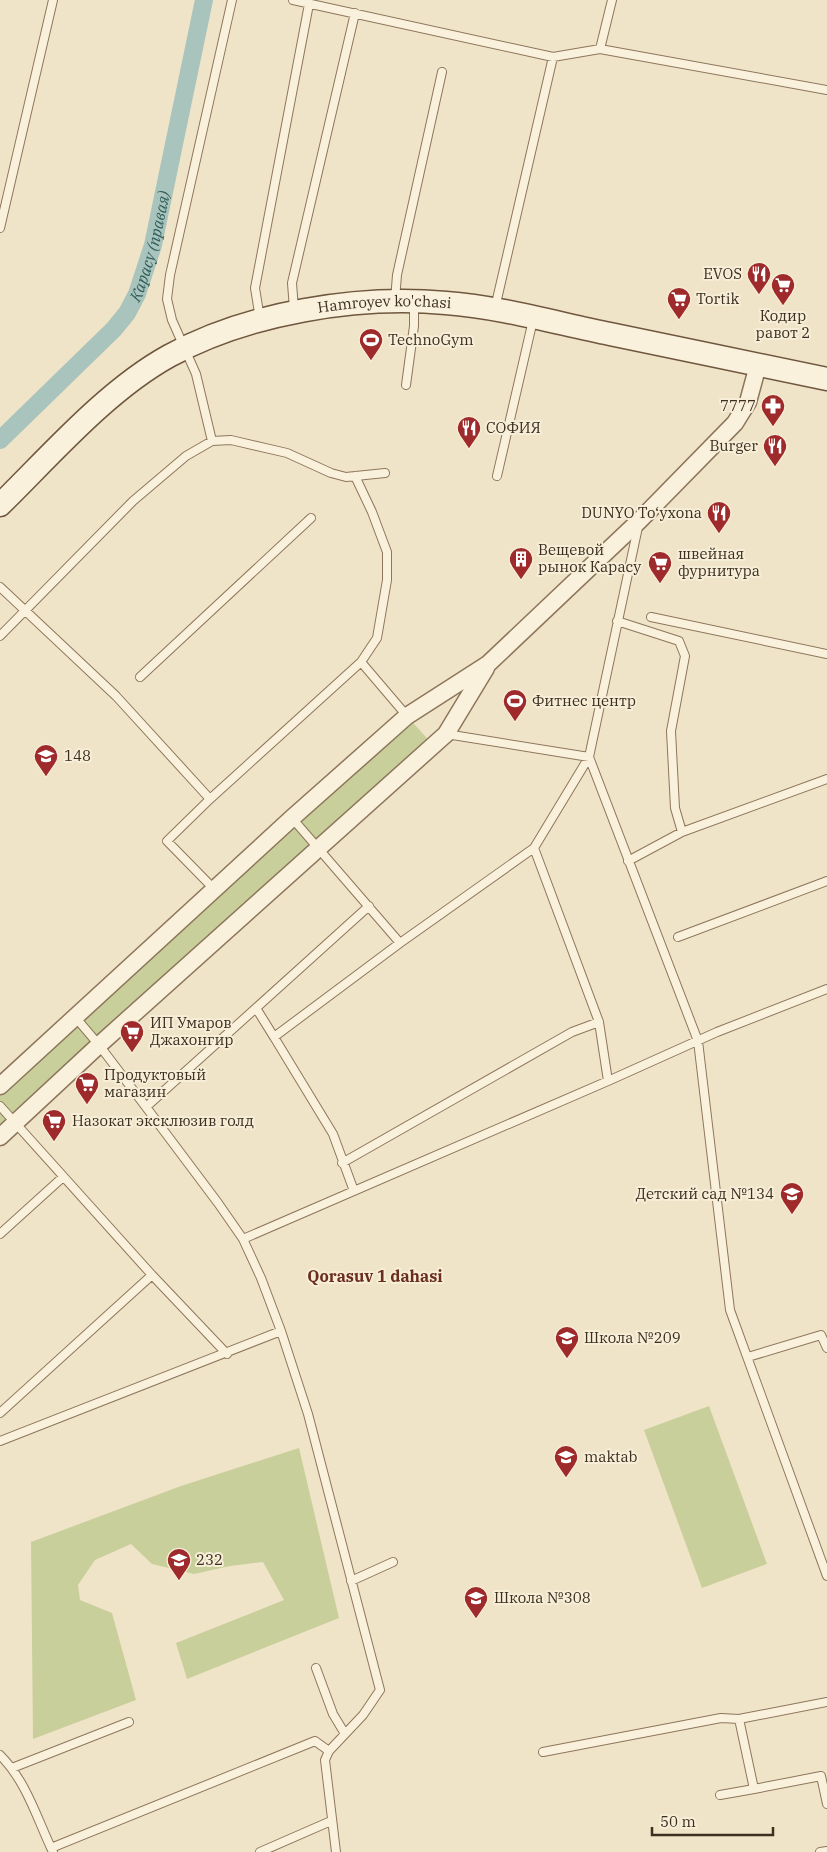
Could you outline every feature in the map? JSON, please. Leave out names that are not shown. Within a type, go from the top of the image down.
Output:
[{"type":"main road","name":"Hamroyev ko'chasi","points":[[0,505],[108,399],[148,369],[185,348],[260,321],[294,312],[344,305],[405,301],[448,303],[495,310],[827,379]]},
{"type":"street","points":[[0,1086],[292,818],[407,716],[488,664],[640,520],[735,422],[748,402],[758,365]]},
{"type":"street","points":[[0,1137],[99,1045],[446,734],[488,664]]},
{"type":"lane","points":[[0,228],[53,0]]},
{"type":"lane","points":[[212,441],[196,374],[172,320],[167,299],[168,287],[232,0]]},
{"type":"lane","points":[[293,0],[553,57],[600,49],[827,90]]},
{"type":"lane","points":[[600,49],[612,0]]},
{"type":"lane","points":[[260,321],[254,288],[309,4]]},
{"type":"lane","points":[[294,312],[292,283],[355,13]]},
{"type":"lane","points":[[495,310],[553,57]]},
{"type":"lane","points":[[406,386],[414,326],[397,275],[442,72]]},
{"type":"lane","points":[[497,476],[534,318]]},
{"type":"lane","points":[[0,636],[134,501],[186,456],[212,441],[231,440],[288,453],[331,473],[346,477],[385,473]]},
{"type":"lane","points":[[214,890],[167,841],[210,799],[361,662],[377,638],[387,580],[387,552],[372,512],[355,476]]},
{"type":"lane","points":[[140,678],[311,518]]},
{"type":"lane","points":[[274,1037],[400,943],[534,848],[589,757],[640,520]]},
{"type":"lane","points":[[0,587],[116,696],[210,799]]},
{"type":"lane","points":[[650,617],[827,654]]},
{"type":"lane","points":[[617,621],[679,641],[685,656],[671,732],[675,808],[682,832]]},
{"type":"lane","points":[[361,662],[407,716]]},
{"type":"lane","points":[[446,734],[589,757]]},
{"type":"lane","points":[[589,757],[698,1041],[730,1310],[827,1576]]},
{"type":"lane","points":[[628,861],[682,832],[827,779]]},
{"type":"lane","points":[[292,818],[400,943]]},
{"type":"lane","points":[[534,848],[599,1022],[608,1081]]},
{"type":"lane","points":[[678,937],[827,881]]},
{"type":"lane","points":[[146,1108],[369,906]]},
{"type":"lane","points":[[243,1239],[698,1041],[827,989]]},
{"type":"lane","points":[[256,1008],[333,1134],[354,1191]]},
{"type":"lane","points":[[76,1018],[99,1045],[243,1239],[261,1278],[281,1331],[308,1414],[380,1690],[363,1715],[329,1751],[325,1760],[336,1852]]},
{"type":"lane","points":[[342,1162],[572,1032],[599,1022]]},
{"type":"lane","points":[[0,1106],[152,1275],[227,1354]]},
{"type":"lane","points":[[0,1234],[63,1177]]},
{"type":"lane","points":[[0,1413],[152,1275]]},
{"type":"lane","points":[[0,1441],[227,1354],[281,1331]]},
{"type":"lane","points":[[748,1357],[824,1334],[827,1348]]},
{"type":"lane","points":[[352,1581],[393,1562]]},
{"type":"lane","points":[[316,1668],[334,1714],[345,1734]]},
{"type":"lane","points":[[544,1752],[721,1718],[739,1720],[827,1702]]},
{"type":"lane","points":[[739,1720],[754,1789]]},
{"type":"lane","points":[[12,1768],[129,1722]]},
{"type":"lane","points":[[0,1755],[12,1768],[32,1803],[52,1850],[315,1741],[329,1751]]},
{"type":"lane","points":[[720,1795],[824,1775],[827,1804]]},
{"type":"lane","points":[[260,1852],[331,1821]]},
{"type":"lane","points":[[820,1852],[827,1850]]},
{"type":"green space","points":[[407,716],[433,745],[0,1137],[0,1086]]},
{"type":"green space","points":[[709,1406],[767,1564],[702,1588],[644,1430]]},
{"type":"green space","name":"232","points":[[299,1448],[339,1618],[187,1679],[176,1643],[284,1600],[263,1562],[230,1566],[194,1574],[152,1564],[131,1544],[95,1560],[78,1585],[80,1600],[112,1613],[136,1700],[33,1739],[31,1542],[181,1486]]},
{"type":"waterway","name":"Карасу (правая)","points":[[0,440],[114,329],[127,313],[137,294],[153,245],[204,0]]},
{"type":"place","name":"EVOS","points":[[759,295]]},
{"type":"place","name":"Кодир равот 2","points":[[783,306]]},
{"type":"place","name":"Tortik","points":[[679,320]]},
{"type":"place","name":"TechnoGym","points":[[371,361]]},
{"type":"place","name":"7777","points":[[773,427]]},
{"type":"place","name":"СОФИЯ","points":[[469,449]]},
{"type":"place","name":"Burger","points":[[775,467]]},
{"type":"place","name":"DUNYO To‘yxona","points":[[719,534]]},
{"type":"place","name":"Вещевой рынок Карасу","points":[[521,580]]},
{"type":"place","name":"швейная фурнитура","points":[[660,584]]},
{"type":"place","name":"Фитнес центр","points":[[515,722]]},
{"type":"place","name":"148","points":[[46,777]]},
{"type":"place","name":"ИП Умаров Джахонгир","points":[[132,1053]]},
{"type":"place","name":"Продуктовый магазин","points":[[87,1105]]},
{"type":"place","name":"Назокат эксклюзив голд","points":[[54,1142]]},
{"type":"place","name":"Детский сад №134","points":[[792,1215]]},
{"type":"place","name":"Школа №209","points":[[567,1359]]},
{"type":"place","name":"maktab","points":[[566,1478]]},
{"type":"place","name":"232","points":[[179,1581]]},
{"type":"place","name":"Школа №308","points":[[476,1619]]},
{"type":"district","name":"Qorasuv 1 dahasi","points":[[375,1276]]}]
